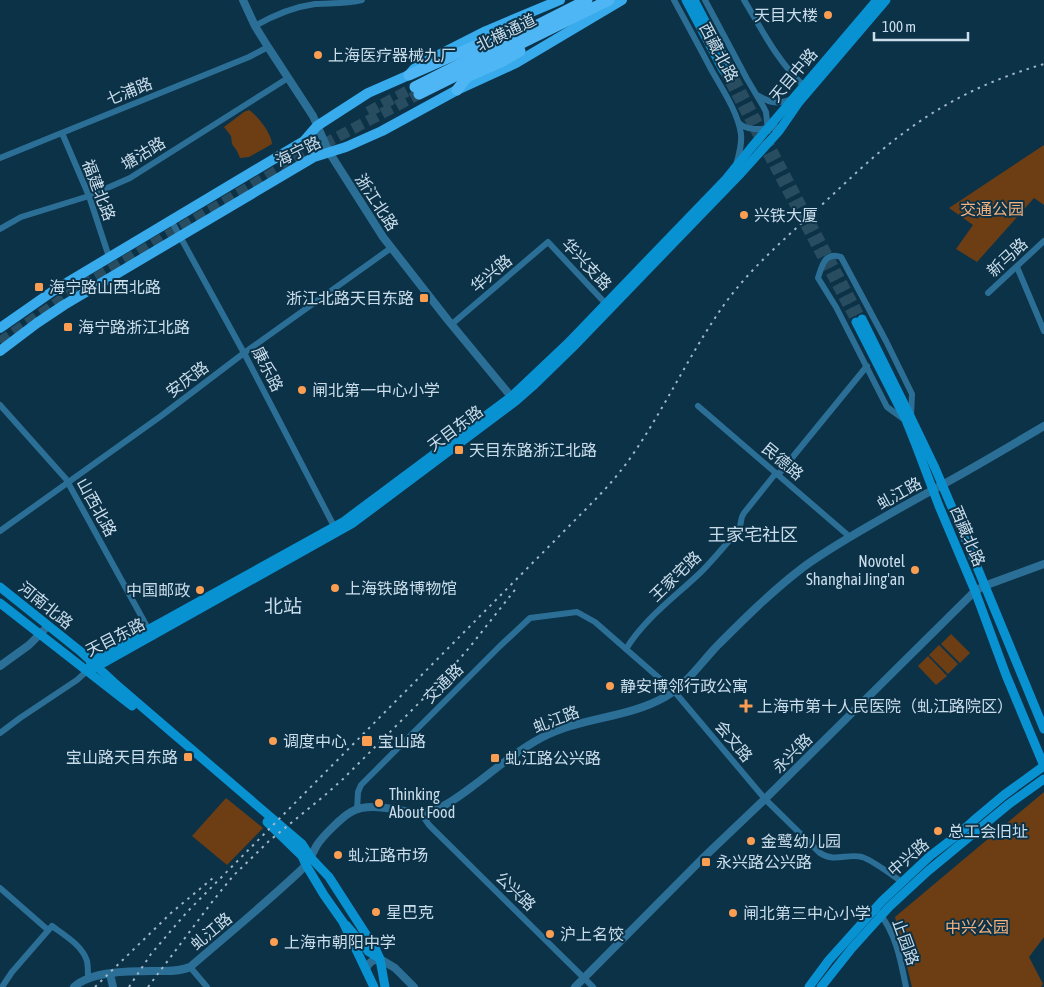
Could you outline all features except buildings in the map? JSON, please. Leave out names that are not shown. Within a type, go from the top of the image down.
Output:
[{"type":"highway","name":"北横通道","points":[[587,0],[570,14],[545,31],[417,90],[526,30],[570,14],[609,0]]},
{"type":"highway","points":[[408,75],[511,30],[526,30]]},
{"type":"highway","points":[[457,90],[467,77],[521,51],[545,31]]},
{"type":"main road","name":"海宁路","points":[[0,328],[40,299],[304,141],[317,126],[368,94],[408,75],[421,64],[486,31],[546,3],[560,0]]},
{"type":"main road","name":"海宁路","points":[[0,351],[64,305],[314,157],[346,147],[382,131],[457,90],[516,63],[622,0]]},
{"type":"main road","name":"西藏北路","points":[[686,0],[726,68],[694,0]]},
{"type":"main road","name":"天目中路","points":[[734,170],[748,151],[877,0]]},
{"type":"main road","name":"天目中路","points":[[769,142],[799,102],[886,0]]},
{"type":"main road","name":"天目东路","points":[[92,666],[353,522],[533,386],[592,328],[769,142]]},
{"type":"main road","name":"天目东路","points":[[514,399],[734,170]]},
{"type":"main road","name":"西藏北路","points":[[859,320],[942,485],[1044,729]]},
{"type":"main road","name":"西藏北路","points":[[908,419],[933,490],[975,591],[1006,676],[1044,766]]},
{"type":"main road","name":"河南北路","points":[[0,587],[48,626],[92,666]]},
{"type":"main road","name":"河南北路","points":[[0,603],[40,634],[92,666]]},
{"type":"main road","points":[[92,666],[302,844],[308,853],[308,862],[324,895],[343,922],[369,952],[380,958]]},
{"type":"main road","name":"中兴路","points":[[821,987],[902,882],[985,810],[1044,766]]},
{"type":"main road","name":"中兴路","points":[[809,987],[829,960],[878,912],[979,828],[1044,779]]},
{"type":"main road","points":[[308,862],[329,878],[376,950],[380,958],[385,987]]},
{"type":"main road","points":[[343,922],[374,987]]},
{"type":"street","name":"浙江北路","points":[[242,0],[255,26],[313,116],[329,152],[391,248],[514,399]]},
{"type":"street","points":[[255,26],[269,18],[296,8],[316,4],[362,0]]},
{"type":"street","name":"西藏北路","points":[[674,0],[724,92],[737,120],[741,132],[741,144],[734,170]]},
{"type":"street","name":"西藏北路","points":[[705,0],[763,106],[769,142]]},
{"type":"street","points":[[744,0],[778,57],[789,72],[804,86]]},
{"type":"street","name":"七浦路","points":[[0,158],[250,57],[268,47]]},
{"type":"street","name":"塘沽路","points":[[0,229],[21,217],[89,196],[142,171],[288,78]]},
{"type":"street","name":"西藏北路","points":[[756,94],[774,103],[792,99]]},
{"type":"street","points":[[755,129],[763,124],[766,115]]},
{"type":"street","points":[[737,120],[744,127],[755,129],[782,127]]},
{"type":"street","name":"福建北路","points":[[62,133],[89,196],[110,257]]},
{"type":"street","name":"康乐路","points":[[171,220],[244,353],[336,530]]},
{"type":"street","name":"新马路","points":[[988,293],[1044,241]]},
{"type":"street","name":"华兴支路","points":[[548,242],[606,304]]},
{"type":"street","name":"华兴路","points":[[452,324],[548,242]]},
{"type":"street","name":"安庆路","points":[[0,531],[391,248]]},
{"type":"street","points":[[838,255],[843,260],[912,394],[908,419],[887,407],[867,366],[836,307],[818,278],[824,261],[832,256],[838,255]]},
{"type":"street","points":[[1017,267],[1044,331]]},
{"type":"street","name":"王家宅路","points":[[626,649],[643,626],[703,570],[729,541],[741,526],[742,516],[867,366]]},
{"type":"street","name":"山西北路","points":[[0,405],[68,482],[150,633]]},
{"type":"street","name":"民德路","points":[[698,406],[850,537]]},
{"type":"street","name":"虬江路","points":[[74,987],[79,982],[88,978],[110,974],[178,970],[190,967],[271,898],[308,862],[323,838],[347,815],[357,810],[379,807],[421,812],[434,809],[454,800],[544,736],[570,726],[658,701],[674,691],[686,680],[742,621],[786,581],[820,555],[1044,426]]},
{"type":"street","name":"永兴路","points":[[575,987],[702,859],[975,591],[1044,564]]},
{"type":"street","name":"会文路","points":[[577,612],[595,622],[674,691],[764,799],[820,853],[828,858],[861,857],[902,882]]},
{"type":"street","name":"交通路","points":[[357,810],[358,792],[362,785],[530,618],[577,612]]},
{"type":"street","points":[[0,666],[28,645],[48,626]]},
{"type":"street","points":[[0,733],[77,680],[92,666]]},
{"type":"street","name":"公兴路","points":[[421,812],[429,825],[594,987]]},
{"type":"street","points":[[0,888],[50,928],[76,945],[86,960],[88,978]]},
{"type":"street","name":"止园路","points":[[878,912],[890,931],[895,944],[906,987]]},
{"type":"street","points":[[2,987],[12,972],[50,928]]},
{"type":"street","points":[[366,970],[368,964],[380,958],[395,968],[414,987]]},
{"type":"street","points":[[190,967],[207,987]]},
{"type":"street","points":[[110,974],[113,987]]},
{"type":"green space","points":[[249,110],[264,125],[270,135],[272,144],[249,157],[240,158],[232,144],[231,136],[224,127]]},
{"type":"green space","name":"交通公园","points":[[1044,145],[1044,205],[1034,198],[977,262],[956,249],[973,225],[949,208]]},
{"type":"green space","points":[[951,634],[970,653],[960,663],[941,644]]},
{"type":"green space","points":[[939,645],[958,664],[948,674],[929,655]]},
{"type":"green space","points":[[928,656],[947,676],[936,685],[918,666]]},
{"type":"green space","name":"中兴公园","points":[[1044,792],[1044,937],[1029,957],[1043,984],[1041,987],[912,987],[895,917]]},
{"type":"green space","points":[[226,798],[263,828],[227,865],[192,836]]},
{"type":"tunnel","points":[[729,67],[862,319]]},
{"type":"tunnel","points":[[723,70],[856,322]]},
{"type":"tunnel","points":[[368,112],[415,87]]},
{"type":"tunnel","points":[[0,342],[74,291],[305,154],[419,94]]},
{"type":"railway","points":[[129,987],[151,954],[187,912],[609,485],[643,440],[695,350],[727,300],[763,260],[861,168],[909,129],[940,108],[974,90],[1044,64]]},
{"type":"railway","points":[[148,987],[233,876],[269,841],[343,779],[434,688],[469,648],[518,586]]},
{"type":"railway","points":[[95,987],[171,913],[213,878]]},
{"type":"place","name":"天目大楼","points":[[828,15]]},
{"type":"place","name":"上海医疗器械九厂","points":[[318,55]]},
{"type":"place","name":"兴铁大厦","points":[[744,215]]},
{"type":"place","name":"海宁路山西北路","points":[[39,287]]},
{"type":"place","name":"浙江北路天目东路","points":[[424,298]]},
{"type":"place","name":"海宁路浙江北路","points":[[68,327]]},
{"type":"place","name":"闸北第一中心小学","points":[[302,390]]},
{"type":"place","name":"天目东路浙江北路","points":[[459,450]]},
{"type":"place","name":"Novotel Shanghai Jing'an","points":[[915,570]]},
{"type":"place","name":"上海铁路博物馆","points":[[335,588]]},
{"type":"place","name":"中国邮政","points":[[200,590]]},
{"type":"place","name":"静安博邻行政公寓","points":[[610,686]]},
{"type":"place","name":"上海市第十人民医院（虬江路院区）","points":[[746,706]]},
{"type":"place","name":"调度中心","points":[[273,741]]},
{"type":"place","name":"宝山路","points":[[367,741]]},
{"type":"place","name":"宝山路天目东路","points":[[188,757]]},
{"type":"place","name":"虬江路公兴路","points":[[495,758]]},
{"type":"place","name":"Thinking About Food","points":[[379,803]]},
{"type":"place","name":"总工会旧址","points":[[938,831]]},
{"type":"place","name":"金鹭幼儿园","points":[[751,841]]},
{"type":"place","name":"虬江路市场","points":[[338,855]]},
{"type":"place","name":"永兴路公兴路","points":[[706,862]]},
{"type":"place","name":"星巴克","points":[[376,912]]},
{"type":"place","name":"闸北第三中心小学","points":[[733,913]]},
{"type":"place","name":"沪上名饺","points":[[550,934]]},
{"type":"place","name":"上海市朝阳中学","points":[[274,942]]},
{"type":"district","name":"王家宅社区","points":[[753,534]]},
{"type":"district","name":"北站","points":[[283,606]]}]
